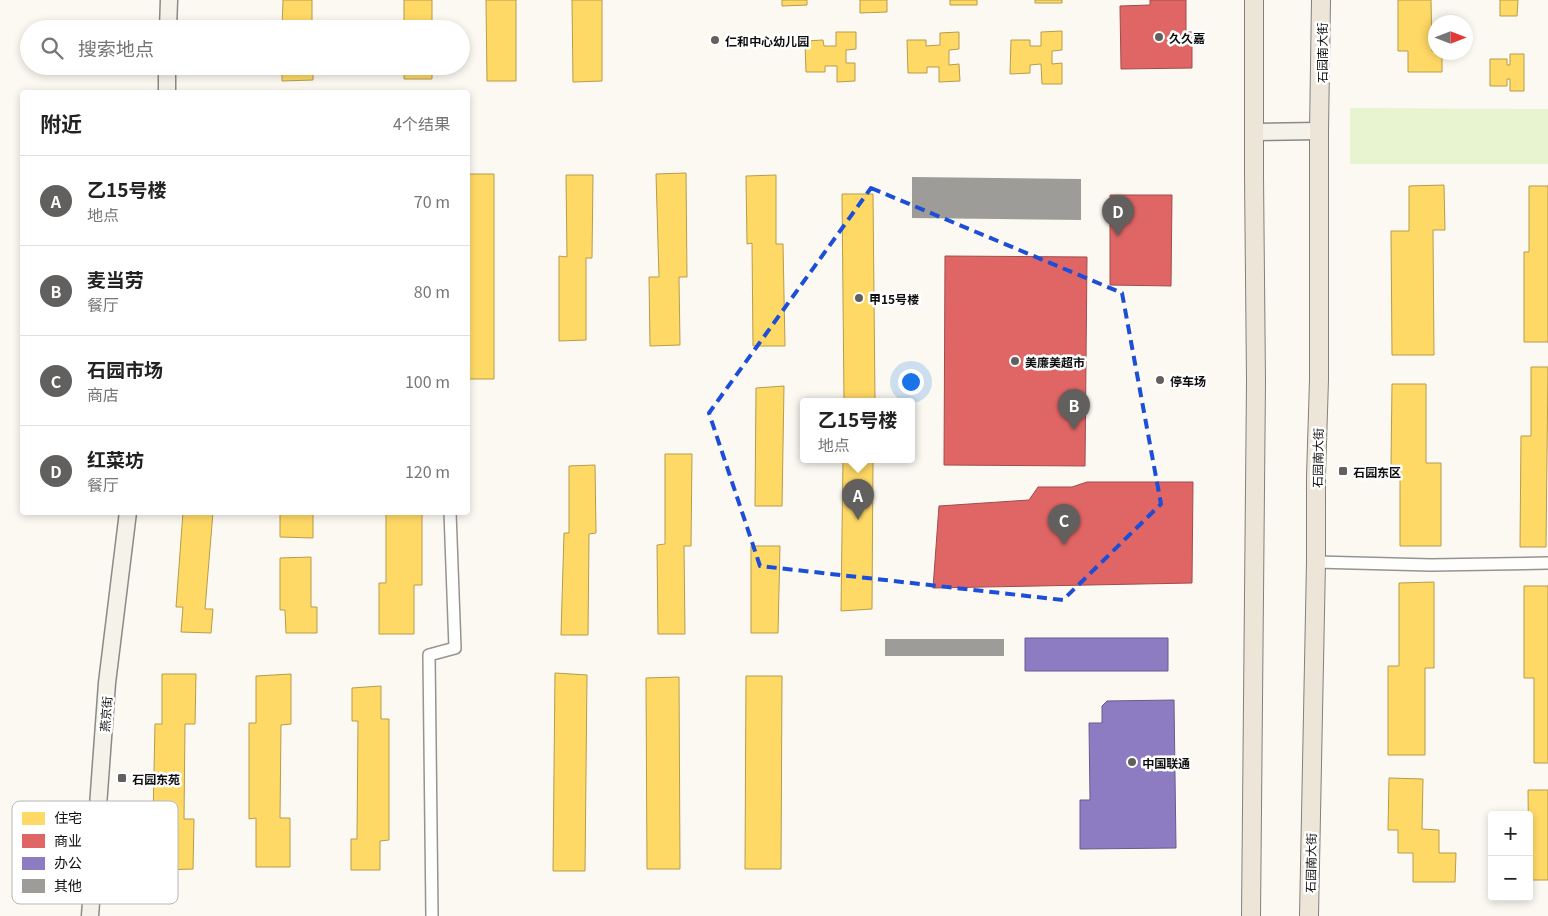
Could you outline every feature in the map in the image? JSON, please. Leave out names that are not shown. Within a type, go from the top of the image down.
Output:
[{"type":"main road","points":[[168,0],[168,20]]},
{"type":"main road","points":[[1251,916],[1256,381],[1254,0]]},
{"type":"main road","name":"石园南大街","points":[[1309,916],[1319,380],[1321,0]]},
{"type":"main road","points":[[167,90],[168,75]]},
{"type":"main road","points":[[1254,132],[1319,131]]},
{"type":"main road","name":"燕京街","points":[[98,801],[107,683],[128,515]]},
{"type":"street","points":[[432,916],[429,656],[455,648],[450,515]]},
{"type":"street","points":[[1316,562],[1431,565],[1548,563]]},
{"type":"highlighted area","points":[[871,188],[1122,293],[1161,504],[1063,600],[760,566],[709,413]]},
{"type":"green space","points":[[1350,108],[1548,109],[1548,164],[1350,164]]},
{"type":"building: 住宅","points":[[283,0],[312,0],[312,20],[282,20]]},
{"type":"building: 住宅","points":[[404,0],[432,0],[432,20],[404,20]]},
{"type":"building: 住宅","points":[[486,0],[516,0],[516,81],[487,81]]},
{"type":"building: 住宅","points":[[572,0],[602,0],[602,81],[573,82]]},
{"type":"building: 住宅","points":[[782,0],[807,0],[807,5],[782,6]]},
{"type":"building: 住宅","points":[[860,0],[887,0],[887,12],[860,13]]},
{"type":"building: 住宅","points":[[950,0],[977,0],[977,5],[950,5]]},
{"type":"building: 住宅","points":[[1035,0],[1062,0],[1062,3],[1035,3]]},
{"type":"building: 住宅","points":[[1398,0],[1431,0],[1431,15],[1428,15],[1428,60],[1442,60],[1442,72],[1408,72],[1408,51],[1398,51]]},
{"type":"building: 住宅","points":[[1500,0],[1518,0],[1517,16],[1500,16]]},
{"type":"building: 住宅","points":[[1062,31],[1062,50],[1052,51],[1052,64],[1062,63],[1062,84],[1042,84],[1041,64],[1030,65],[1030,73],[1010,74],[1011,40],[1030,40],[1030,46],[1041,46],[1041,32]]},
{"type":"building: 住宅","points":[[836,32],[856,32],[856,49],[846,50],[846,63],[855,63],[855,81],[837,82],[837,66],[825,66],[825,72],[806,72],[805,41],[823,40],[824,46],[836,46]]},
{"type":"building: 住宅","points":[[959,32],[959,49],[949,50],[949,65],[959,64],[960,81],[939,82],[939,67],[927,67],[927,73],[908,73],[907,40],[926,40],[926,46],[940,45],[940,33]]},
{"type":"building: 住宅","points":[[1510,54],[1524,54],[1524,91],[1510,91],[1510,79],[1507,79],[1507,86],[1490,86],[1490,59],[1507,59],[1507,65],[1510,65]]},
{"type":"building: 住宅","points":[[282,75],[313,75],[313,80],[282,81]]},
{"type":"building: 住宅","points":[[404,75],[432,75],[432,79],[404,79]]},
{"type":"building: 住宅","points":[[686,173],[687,277],[679,277],[680,345],[650,346],[649,277],[659,277],[656,174]]},
{"type":"building: 住宅","points":[[470,174],[494,174],[494,379],[470,379]]},
{"type":"building: 住宅","points":[[566,175],[593,175],[592,258],[586,258],[586,340],[559,341],[559,256],[567,257]]},
{"type":"building: 住宅","points":[[776,175],[776,244],[783,244],[785,346],[753,346],[752,243],[747,244],[746,176]]},
{"type":"building: 住宅","points":[[1444,185],[1445,230],[1433,230],[1434,355],[1392,355],[1391,231],[1409,231],[1409,186]]},
{"type":"building: 住宅","points":[[1529,186],[1548,186],[1548,342],[1524,342],[1524,252],[1529,252]]},
{"type":"building: 住宅","name":"甲15号楼","points":[[842,194],[873,194],[875,398],[844,398]]},
{"type":"building: 住宅","points":[[1531,367],[1548,367],[1546,547],[1520,547],[1521,436],[1531,436]]},
{"type":"building: 住宅","points":[[1392,384],[1426,384],[1426,463],[1441,463],[1441,546],[1400,546],[1400,465],[1391,465]]},
{"type":"building: 住宅","points":[[784,386],[782,506],[755,506],[756,388]]},
{"type":"building: 住宅","points":[[665,454],[692,454],[691,546],[684,546],[685,634],[658,634],[657,545],[665,544]]},
{"type":"building: 住宅","points":[[843,463],[873,463],[872,609],[841,611]]},
{"type":"building: 住宅","points":[[595,465],[596,533],[589,534],[588,635],[561,635],[564,533],[569,533],[569,466]]},
{"type":"building: 住宅","points":[[183,515],[213,515],[205,609],[213,609],[211,633],[181,632],[183,607],[176,607]]},
{"type":"building: 住宅","points":[[280,515],[313,515],[313,538],[280,537]]},
{"type":"building: 住宅","points":[[386,515],[422,515],[422,585],[414,585],[414,634],[379,634],[379,583],[386,583]]},
{"type":"building: 住宅","points":[[751,546],[780,546],[778,633],[751,633]]},
{"type":"building: 住宅","points":[[311,557],[311,607],[317,607],[317,633],[286,633],[285,610],[280,610],[280,558]]},
{"type":"building: 住宅","points":[[1434,582],[1434,668],[1425,668],[1425,755],[1388,755],[1388,666],[1399,666],[1399,583]]},
{"type":"building: 住宅","points":[[1524,586],[1548,586],[1548,763],[1534,763],[1534,678],[1524,678]]},
{"type":"building: 住宅","points":[[555,673],[587,675],[585,871],[553,871]]},
{"type":"building: 住宅","points":[[162,674],[196,674],[195,724],[185,724],[184,819],[194,819],[193,869],[178,869],[178,801],[153,801],[155,724],[162,724]]},
{"type":"building: 住宅","points":[[291,674],[291,724],[281,725],[280,818],[290,818],[290,867],[256,867],[256,818],[249,819],[249,723],[256,723],[256,676]]},
{"type":"building: 住宅","points":[[746,676],[782,676],[781,869],[745,869]]},
{"type":"building: 住宅","points":[[679,677],[680,869],[647,869],[646,678]]},
{"type":"building: 住宅","points":[[381,686],[381,719],[389,719],[389,840],[380,841],[380,870],[351,870],[351,839],[357,839],[358,721],[352,721],[352,688]]},
{"type":"building: 住宅","points":[[1389,778],[1423,779],[1422,829],[1439,830],[1439,853],[1456,853],[1455,882],[1413,882],[1413,853],[1398,853],[1398,830],[1388,830]]},
{"type":"building: 住宅","points":[[1528,790],[1548,790],[1548,880],[1533,880],[1533,811],[1528,811]]},
{"type":"building: 商业","points":[[1150,0],[1186,0],[1186,32],[1192,32],[1192,68],[1121,69],[1120,6],[1150,5]]},
{"type":"building: 商业","points":[[1110,195],[1172,195],[1171,286],[1110,285]]},
{"type":"building: 商业","name":"美廉美超市","points":[[945,256],[1087,257],[1085,466],[944,465]]},
{"type":"building: 商业","points":[[1087,482],[1193,482],[1192,583],[933,588],[939,506],[1029,500],[1038,487],[1072,487]]},
{"type":"building: 办公","points":[[1025,638],[1168,638],[1168,671],[1025,671]]},
{"type":"building: 办公","name":"中国联通","points":[[1174,700],[1176,848],[1080,849],[1080,800],[1090,800],[1089,723],[1102,723],[1102,706],[1107,701]]},
{"type":"building: 其他","points":[[912,177],[1081,179],[1081,220],[912,218]]},
{"type":"building: 其他","points":[[885,639],[1004,639],[1004,656],[885,656]]},
{"type":"place","name":"久久嘉","points":[[1159,37]]},
{"type":"place","name":"仁和中心幼儿园","points":[[715,40]]},
{"type":"place","name":"红菜坊","points":[[1118,236]]},
{"type":"place","name":"甲15号楼","points":[[859,298]]},
{"type":"place","name":"美廉美超市","points":[[1015,361]]},
{"type":"place","name":"停车场","points":[[1160,380]]},
{"type":"place","name":"麦当劳","points":[[1074,430]]},
{"type":"place","name":"石园东区","points":[[1343,471]]},
{"type":"place","name":"乙15号楼","points":[[858,520]]},
{"type":"place","name":"石园市场","points":[[1064,545]]},
{"type":"place","name":"中国联通","points":[[1132,762]]},
{"type":"place","name":"石园东苑","points":[[122,778]]}]
